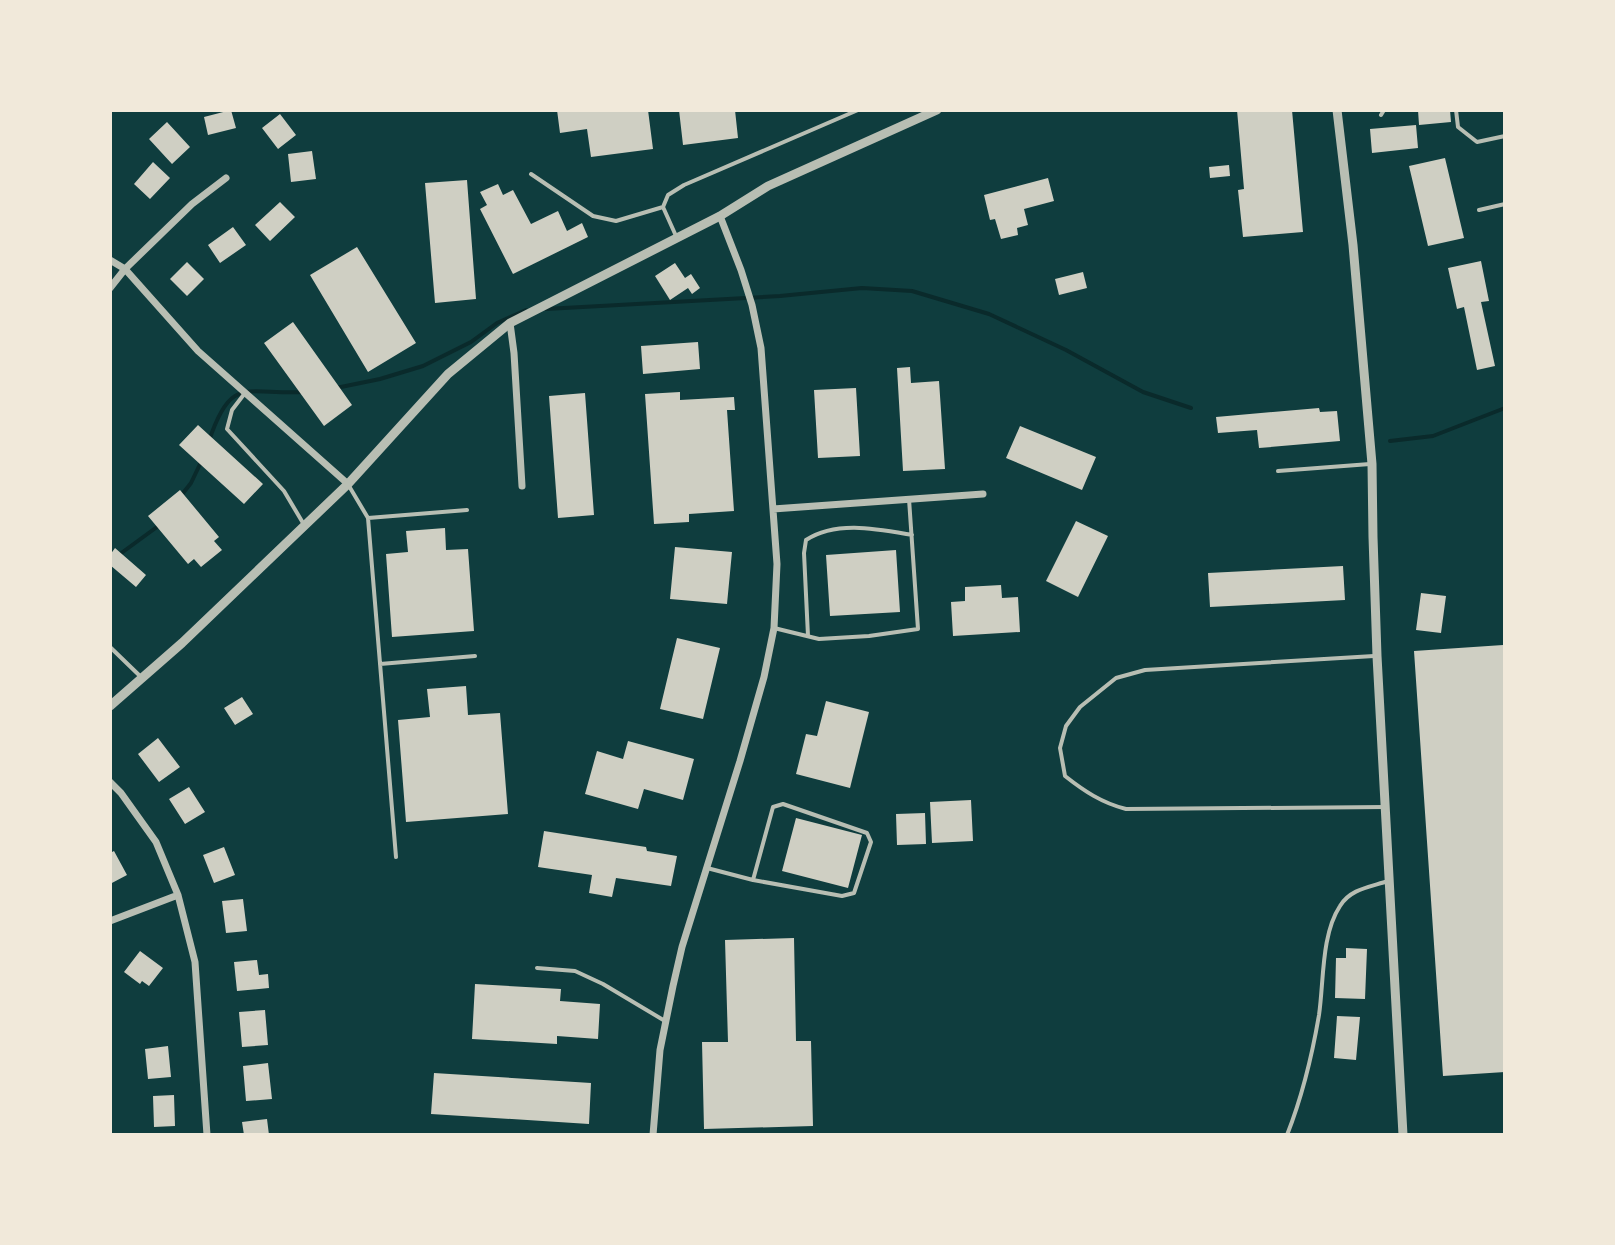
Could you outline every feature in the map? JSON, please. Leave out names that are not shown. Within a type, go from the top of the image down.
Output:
[{"type":"street","points":[[110,706],[348,484],[448,374],[510,323],[720,216],[768,186],[937,110]]},
{"type":"street","points":[[1337,110],[1353,245],[1372,464],[1377,656],[1403,1135]]},
{"type":"street","points":[[110,288],[125,269],[192,204],[226,178]]},
{"type":"street","points":[[653,1135],[665,1021],[682,947],[740,761],[764,677],[774,628],[777,564],[761,348],[752,305],[720,216]]},
{"type":"street","points":[[110,260],[125,269],[198,351],[348,484]]},
{"type":"street","points":[[510,323],[522,486]]},
{"type":"street","points":[[773,509],[983,494]]},
{"type":"street","points":[[110,782],[156,842],[178,895],[195,962],[207,1135]]},
{"type":"street","points":[[110,921],[178,895]]},
{"type":"lane","points":[[677,238],[663,207],[668,195],[684,185],[858,110]]},
{"type":"lane","points":[[1456,110],[1458,127],[1477,142],[1505,136]]},
{"type":"lane","points":[[531,174],[593,216],[616,221],[663,207]]},
{"type":"lane","points":[[1479,210],[1505,204]]},
{"type":"lane","points":[[245,393],[232,410],[227,429],[284,491],[304,525]]},
{"type":"lane","points":[[1278,471],[1372,464]]},
{"type":"lane","points":[[348,484],[368,518],[396,857]]},
{"type":"lane","points":[[774,628],[819,639],[918,629],[909,499]]},
{"type":"lane","points":[[368,518],[467,510]]},
{"type":"lane","points":[[808,636],[806,540],[816,533],[863,526],[912,535]]},
{"type":"lane","points":[[110,647],[142,678]]},
{"type":"lane","points":[[380,664],[475,656]]},
{"type":"lane","points":[[1377,656],[1145,670],[1116,678],[1080,707],[1066,726],[1060,748],[1065,776],[1108,805],[1126,809],[1386,807]]},
{"type":"lane","points":[[707,868],[753,880],[842,896],[854,893],[871,842],[867,833],[783,804],[773,807],[753,880]]},
{"type":"lane","points":[[1287,1135],[1313,1049],[1332,923],[1340,905],[1352,892],[1390,880]]},
{"type":"lane","points":[[537,968],[575,971],[665,1021]]},
{"type":"building","points":[[231,110],[236,128],[208,135],[204,117]]},
{"type":"building","points":[[557,110],[648,110],[653,149],[591,157],[587,129],[560,133]]},
{"type":"building","points":[[679,110],[735,110],[738,138],[683,145]]},
{"type":"building","points":[[1237,110],[1292,110],[1303,232],[1243,237],[1238,190],[1244,189]]},
{"type":"building","points":[[1418,110],[1450,110],[1451,122],[1419,125]]},
{"type":"building","points":[[280,114],[296,135],[278,149],[262,128]]},
{"type":"building","points":[[167,122],[190,147],[172,164],[149,139]]},
{"type":"building","points":[[1416,125],[1418,148],[1372,153],[1370,129]]},
{"type":"building","points":[[312,151],[316,179],[291,182],[288,154]]},
{"type":"building","points":[[1445,158],[1464,238],[1428,246],[1409,166]]},
{"type":"building","points":[[153,162],[170,178],[150,199],[134,184]]},
{"type":"building","points":[[1229,165],[1230,176],[1210,178],[1209,167]]},
{"type":"building","points":[[1048,178],[1054,201],[1024,209],[1028,225],[1017,228],[1018,235],[1001,239],[995,219],[990,220],[984,195]]},
{"type":"building","points":[[467,180],[476,299],[435,303],[425,183]]},
{"type":"building","points":[[498,184],[503,195],[513,190],[531,224],[558,211],[567,231],[582,223],[588,237],[513,274],[480,209],[487,205],[480,192]]},
{"type":"building","points":[[280,202],[295,217],[270,241],[255,225]]},
{"type":"building","points":[[233,227],[246,245],[220,263],[208,245]]},
{"type":"building","points":[[357,247],[416,343],[368,372],[310,275]]},
{"type":"building","points":[[1481,261],[1489,301],[1481,302],[1495,366],[1477,370],[1464,307],[1457,309],[1448,268]]},
{"type":"building","points":[[187,262],[204,279],[187,296],[170,279]]},
{"type":"building","points":[[675,263],[685,278],[691,274],[700,288],[692,294],[688,288],[670,300],[655,276]]},
{"type":"building","points":[[1083,272],[1087,288],[1059,295],[1055,279]]},
{"type":"building","points":[[293,322],[352,405],[324,426],[264,343]]},
{"type":"building","points":[[698,342],[700,369],[643,374],[641,346]]},
{"type":"building","points":[[910,367],[911,383],[939,381],[945,469],[903,471],[897,368]]},
{"type":"building","points":[[856,388],[860,456],[818,458],[814,390]]},
{"type":"building","points":[[680,392],[680,400],[734,397],[735,410],[727,410],[734,511],[689,514],[689,522],[654,524],[645,394]]},
{"type":"building","points":[[585,393],[594,515],[558,518],[549,396]]},
{"type":"building","points":[[1319,408],[1320,412],[1337,411],[1340,441],[1259,448],[1257,430],[1218,433],[1216,417]]},
{"type":"building","points":[[198,425],[263,484],[244,504],[179,445]]},
{"type":"building","points":[[1020,426],[1096,457],[1082,490],[1006,458]]},
{"type":"building","points":[[180,490],[219,537],[214,541],[222,550],[201,567],[194,559],[188,564],[148,516]]},
{"type":"building","points":[[1076,521],[1108,536],[1078,597],[1046,581]]},
{"type":"building","points":[[445,528],[446,550],[468,549],[474,631],[392,637],[386,554],[408,552],[406,531]]},
{"type":"building","points":[[675,547],[732,552],[727,604],[670,599]]},
{"type":"building","points":[[115,548],[146,575],[136,587],[110,565],[110,555]]},
{"type":"building","points":[[896,550],[900,612],[830,616],[826,555]]},
{"type":"building","points":[[1343,566],[1345,600],[1210,607],[1208,573]]},
{"type":"building","points":[[1001,585],[1002,598],[1018,597],[1020,632],[953,636],[951,602],[965,601],[965,587]]},
{"type":"building","points":[[1421,593],[1446,596],[1441,633],[1416,630]]},
{"type":"building","points":[[677,638],[720,648],[703,719],[660,709]]},
{"type":"building","points":[[1503,645],[1505,1072],[1443,1076],[1414,651]]},
{"type":"building","points":[[466,686],[468,715],[500,713],[508,814],[406,822],[398,720],[430,717],[427,689]]},
{"type":"building","points":[[242,697],[253,714],[235,725],[224,708]]},
{"type":"building","points":[[826,701],[869,712],[850,788],[796,774],[806,734],[817,736]]},
{"type":"building","points":[[158,738],[180,767],[159,782],[138,754]]},
{"type":"building","points":[[628,741],[694,759],[683,800],[644,789],[638,809],[585,794],[597,751],[623,759]]},
{"type":"building","points":[[189,787],[205,812],[185,824],[169,799]]},
{"type":"building","points":[[971,800],[973,841],[932,843],[930,802]]},
{"type":"building","points":[[925,813],[926,844],[897,845],[896,814]]},
{"type":"building","points":[[796,818],[862,835],[848,888],[782,871]]},
{"type":"building","points":[[544,831],[646,847],[647,851],[677,856],[671,886],[616,878],[612,897],[589,893],[592,875],[538,867]]},
{"type":"building","points":[[224,847],[235,875],[214,883],[203,855]]},
{"type":"building","points":[[114,851],[127,875],[110,884],[110,853]]},
{"type":"building","points":[[243,899],[247,931],[226,933],[222,901]]},
{"type":"building","points":[[794,938],[796,1041],[811,1041],[813,1126],[704,1129],[702,1042],[728,1042],[725,940]]},
{"type":"building","points":[[1346,948],[1367,949],[1365,999],[1335,998],[1336,958],[1346,958]]},
{"type":"building","points":[[140,951],[163,968],[149,986],[142,981],[140,984],[124,972]]},
{"type":"building","points":[[257,960],[259,975],[268,974],[269,988],[237,991],[234,962]]},
{"type":"building","points":[[475,984],[561,989],[560,1001],[600,1004],[598,1039],[557,1036],[557,1044],[472,1039]]},
{"type":"building","points":[[265,1010],[268,1045],[242,1047],[239,1012]]},
{"type":"building","points":[[1337,1016],[1360,1017],[1356,1060],[1334,1058]]},
{"type":"building","points":[[168,1046],[171,1077],[148,1079],[145,1049]]},
{"type":"building","points":[[268,1063],[272,1099],[246,1101],[243,1066]]},
{"type":"building","points":[[434,1073],[591,1083],[589,1124],[431,1114]]},
{"type":"building","points":[[174,1095],[175,1126],[154,1127],[153,1096]]},
{"type":"building","points":[[267,1119],[269,1135],[244,1135],[242,1122]]},
{"type":"waterway","points":[[546,309],[780,296],[862,288],[912,291],[989,314],[1066,350],[1143,392],[1191,408]]},
{"type":"waterway","points":[[336,388],[423,366],[471,342],[497,323],[526,310]]},
{"type":"waterway","points":[[209,441],[225,406],[243,392],[303,392]]},
{"type":"waterway","points":[[1390,441],[1433,436],[1505,408]]},
{"type":"waterway","points":[[180,497],[202,460]]},
{"type":"waterway","points":[[110,558],[161,524]]}]
